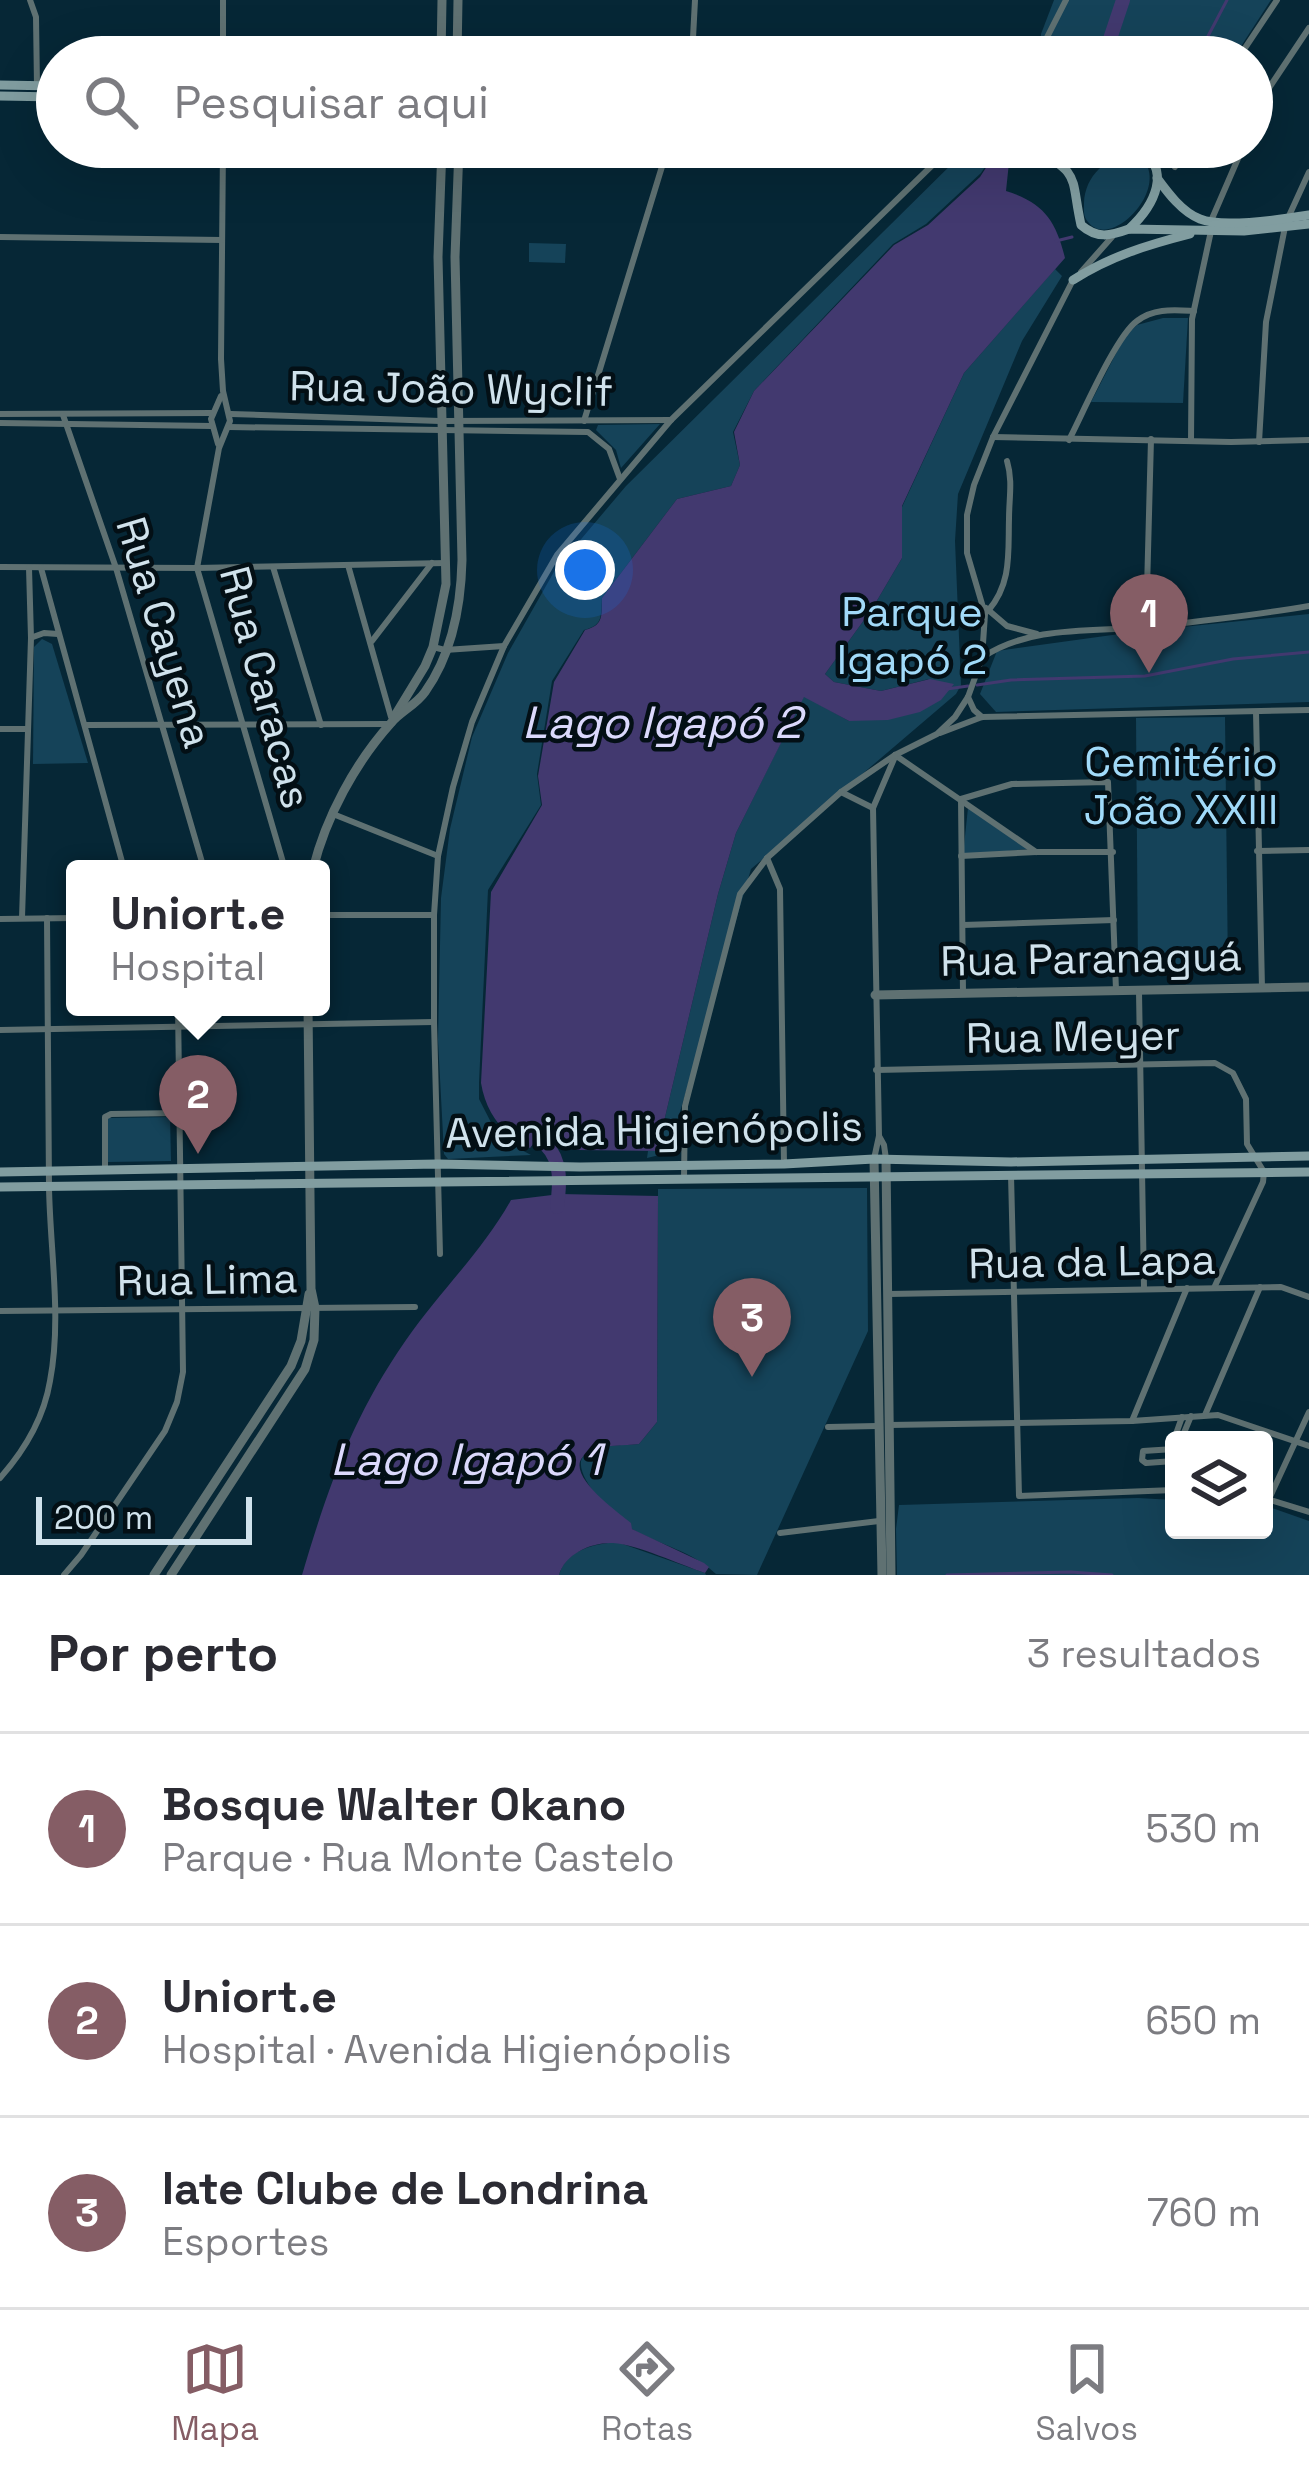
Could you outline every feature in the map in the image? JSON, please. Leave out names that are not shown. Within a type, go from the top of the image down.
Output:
[{"type":"main road","points":[[0,85],[36,86]]},
{"type":"main road","points":[[0,96],[36,97]]},
{"type":"main road","points":[[1064,168],[1074,181],[1081,225],[1100,236],[1129,229],[1244,231],[1309,219]]},
{"type":"main road","points":[[1155,168],[1181,206],[1208,228]]},
{"type":"main road","points":[[1129,229],[1150,206],[1157,173]]},
{"type":"main road","points":[[1073,280],[1132,249],[1208,228]]},
{"type":"main road","name":"Avenida Higienópolis","points":[[0,1172],[1309,1156]]},
{"type":"main road","name":"Avenida Higienópolis","points":[[0,1186],[1309,1172]]},
{"type":"street","points":[[30,0],[36,36]]},
{"type":"street","points":[[223,0],[223,36]]},
{"type":"street","points":[[441,36],[442,0]]},
{"type":"street","points":[[457,36],[458,0]]},
{"type":"street","points":[[693,36],[695,0]]},
{"type":"street","points":[[1048,36],[1066,0]]},
{"type":"street","points":[[1253,36],[1277,0]]},
{"type":"street","points":[[1273,82],[1309,28]]},
{"type":"street","name":"Rua Caracas","points":[[223,168],[220,359],[228,427],[219,448],[197,568],[282,860]]},
{"type":"street","points":[[316,860],[353,776],[425,666],[445,599],[438,257],[441,168]]},
{"type":"street","points":[[86,725],[391,722],[426,691],[445,650],[461,590],[455,257],[458,168]]},
{"type":"street","points":[[581,431],[662,168]]},
{"type":"street","points":[[440,1254],[434,1022],[438,856],[472,722],[503,646],[556,556],[671,420],[929,168]]},
{"type":"street","points":[[1157,173],[1158,168]]},
{"type":"street","points":[[1191,441],[1193,311],[1208,228],[1234,168]]},
{"type":"street","points":[[1258,442],[1265,322],[1287,223],[1309,172]]},
{"type":"street","points":[[937,734],[968,697],[980,662],[985,614],[967,553],[967,515],[974,485],[993,437],[1073,280],[1114,235]]},
{"type":"street","points":[[0,237],[221,240]]},
{"type":"street","points":[[438,257],[455,257]]},
{"type":"street","points":[[1069,440],[1124,334],[1138,320],[1160,310],[1193,311]]},
{"type":"street","name":"Rua Caracas","points":[[219,448],[214,412],[223,391]]},
{"type":"street","name":"Rua João Wyclif","points":[[0,414],[221,410],[440,426]]},
{"type":"street","name":"Rua Cayena","points":[[64,415],[116,568],[201,860]]},
{"type":"street","name":"Rua João Wyclif","points":[[0,423],[220,430],[671,420]]},
{"type":"street","name":"Rua João Wyclif","points":[[458,426],[581,431],[609,449],[620,479]]},
{"type":"street","points":[[993,437],[1309,440]]},
{"type":"street","points":[[1146,627],[1151,439]]},
{"type":"street","points":[[988,611],[1001,592],[1010,562],[1012,484],[1007,461]]},
{"type":"street","points":[[0,567],[446,562]]},
{"type":"street","points":[[371,643],[432,563]]},
{"type":"street","points":[[348,565],[391,722]]},
{"type":"street","points":[[273,566],[321,725]]},
{"type":"street","points":[[22,918],[29,568]]},
{"type":"street","points":[[41,568],[122,860]]},
{"type":"street","points":[[980,598],[988,611],[1014,629],[1040,634]]},
{"type":"street","points":[[980,662],[1003,646],[1040,634],[1146,627],[1309,606]]},
{"type":"street","points":[[31,638],[58,634]]},
{"type":"street","points":[[433,647],[503,646]]},
{"type":"street","points":[[968,697],[982,717]]},
{"type":"street","points":[[684,1178],[685,1106],[740,894],[767,858],[841,792],[895,755],[982,717],[1309,710]]},
{"type":"street","points":[[1256,712],[1262,988]]},
{"type":"street","points":[[0,729],[28,729]]},
{"type":"street","points":[[895,755],[1036,851]]},
{"type":"street","points":[[892,1575],[883,1426],[880,1159],[884,1145],[879,1136],[876,1070],[873,808],[895,755]]},
{"type":"street","points":[[961,799],[1012,784],[1108,782],[1116,990]]},
{"type":"street","points":[[841,792],[873,808]]},
{"type":"street","points":[[961,799],[963,995]]},
{"type":"street","points":[[333,814],[438,856]]},
{"type":"street","points":[[1258,851],[1309,850]]},
{"type":"street","points":[[961,856],[1113,852]]},
{"type":"street","points":[[767,858],[780,890],[784,1164]]},
{"type":"street","points":[[330,915],[434,915]]},
{"type":"street","points":[[0,1478],[41,1415],[54,1350],[47,918]]},
{"type":"street","points":[[0,919],[66,918]]},
{"type":"street","points":[[963,925],[1114,920]]},
{"type":"street","name":"Rua Paranaguá","points":[[875,995],[1309,987]]},
{"type":"street","points":[[1139,990],[1144,1288]]},
{"type":"street","points":[[64,1575],[165,1431],[177,1402],[183,1372],[178,1016]]},
{"type":"street","points":[[171,1575],[305,1369],[311,1288],[309,1016]]},
{"type":"street","points":[[0,1030],[434,1022]]},
{"type":"street","name":"Rua Meyer","points":[[876,1070],[1215,1064],[1233,1073],[1246,1099],[1246,1144],[1264,1172]]},
{"type":"street","points":[[105,1171],[105,1117],[180,1113]]},
{"type":"street","points":[[1011,1162],[1019,1496],[1165,1490]]},
{"type":"street","points":[[1214,1288],[1260,1194],[1264,1172]]},
{"type":"street","points":[[1204,1415],[1260,1287]]},
{"type":"street","name":"Rua da Lapa","points":[[881,1294],[1281,1287],[1309,1298]]},
{"type":"street","points":[[1132,1420],[1187,1288]]},
{"type":"street","name":"Rua Lima","points":[[0,1311],[415,1307]]},
{"type":"street","points":[[154,1575],[307,1342]]},
{"type":"street","points":[[1273,1485],[1309,1412]]},
{"type":"street","points":[[828,1427],[1204,1415],[1228,1418],[1309,1446]]},
{"type":"street","points":[[1183,1431],[1186,1417]]},
{"type":"street","points":[[1180,1431],[1186,1417]]},
{"type":"street","points":[[882,1575],[883,1426]]},
{"type":"street","points":[[1165,1449],[1143,1451],[1142,1460],[1165,1461]]},
{"type":"street","points":[[213,1487],[224,1494]]},
{"type":"street","points":[[1273,1501],[1309,1512]]},
{"type":"street","points":[[780,1533],[879,1521]]},
{"type":"green space","points":[[1054,0],[1271,0],[1248,36],[1041,34]]},
{"type":"green space","points":[[948,168],[984,168],[926,224],[893,244],[754,391],[733,432],[740,465],[731,486],[677,499],[602,598],[598,622],[584,630],[552,681],[537,774],[541,805],[488,890],[479,1083],[479,1099],[499,1138],[531,1155],[448,1159],[438,1040],[441,898],[450,829],[472,737],[508,653],[555,570],[626,486]]},
{"type":"green space","points":[[1101,168],[1147,168],[1150,178],[1146,194],[1126,221],[1099,229],[1085,215],[1085,193]]},
{"type":"green space","points":[[529,243],[566,244],[565,263],[529,262]]},
{"type":"green space","name":"Parque Igapó 2","points":[[1055,269],[1062,276],[1022,341],[958,494],[955,541],[961,685],[751,869],[668,1153],[647,1158],[648,1151],[657,1151],[736,833],[804,696],[849,721],[929,679],[881,691],[834,682],[825,674],[902,558],[902,507],[964,373]]},
{"type":"green space","points":[[1188,318],[1183,403],[1091,402],[1125,336],[1137,325]]},
{"type":"green space","points":[[660,424],[621,468],[616,450],[596,430],[598,425]]},
{"type":"green space","points":[[1309,614],[1309,702],[996,712],[980,694],[997,651]]},
{"type":"green space","points":[[42,639],[52,644],[88,763],[33,764],[34,647]]},
{"type":"green space","name":"Cemitério João XXIII","points":[[1225,717],[1228,971],[1138,972],[1136,718]]},
{"type":"green space","points":[[968,808],[1028,849],[963,855]]},
{"type":"green space","points":[[170,1117],[171,1161],[108,1162],[107,1118]]},
{"type":"green space","points":[[867,1188],[868,1331],[757,1575],[716,1574],[625,1524],[588,1484],[581,1463],[595,1448],[639,1444],[657,1422],[658,1189]]},
{"type":"green space","points":[[1165,1500],[1165,1539],[1273,1539],[1273,1508],[1309,1521],[1309,1575],[897,1575],[899,1505]]},
{"type":"green space","points":[[617,1542],[706,1575],[559,1575],[574,1554]]},
{"type":"water","name":"Lago Igapó 2","points":[[986,168],[1008,168],[1006,191],[1030,201],[1046,215],[1065,258],[964,373],[902,506],[902,558],[825,674],[834,682],[881,691],[930,679],[954,684],[941,700],[920,712],[888,720],[849,721],[804,697],[736,833],[657,1151],[577,1150],[562,1135],[549,1132],[530,1148],[497,1122],[481,1083],[491,892],[542,805],[538,776],[554,682],[585,630],[599,622],[602,598],[677,499],[731,486],[740,465],[734,432],[754,391],[894,245],[928,225]]},
{"type":"water","name":"Lago Igapó 1","points":[[560,1194],[658,1196],[657,1422],[639,1444],[591,1451],[582,1458],[580,1468],[592,1489],[632,1529],[704,1563],[709,1567],[705,1573],[613,1543],[580,1551],[559,1575],[302,1575],[344,1453],[387,1368],[511,1200]]},
{"type":"waterway","points":[[1111,36],[1123,0]]},
{"type":"waterway","points":[[1208,36],[1227,0]]},
{"type":"waterway","points":[[1056,241],[1072,237]]},
{"type":"waterway","points":[[977,685],[1145,676],[1233,659],[1309,652]]},
{"type":"waterway","points":[[947,689],[968,686]]},
{"type":"waterway","points":[[546,1145],[557,1166],[557,1207]]},
{"type":"waterway","points":[[947,1575],[1112,1575]]},
{"type":"place","name":"Bosque Walter Okano","points":[[1149,673]]},
{"type":"place","name":"Uniort.e","points":[[198,1154]]},
{"type":"place","name":"Iate Clube de Londrina","points":[[752,1377]]}]
